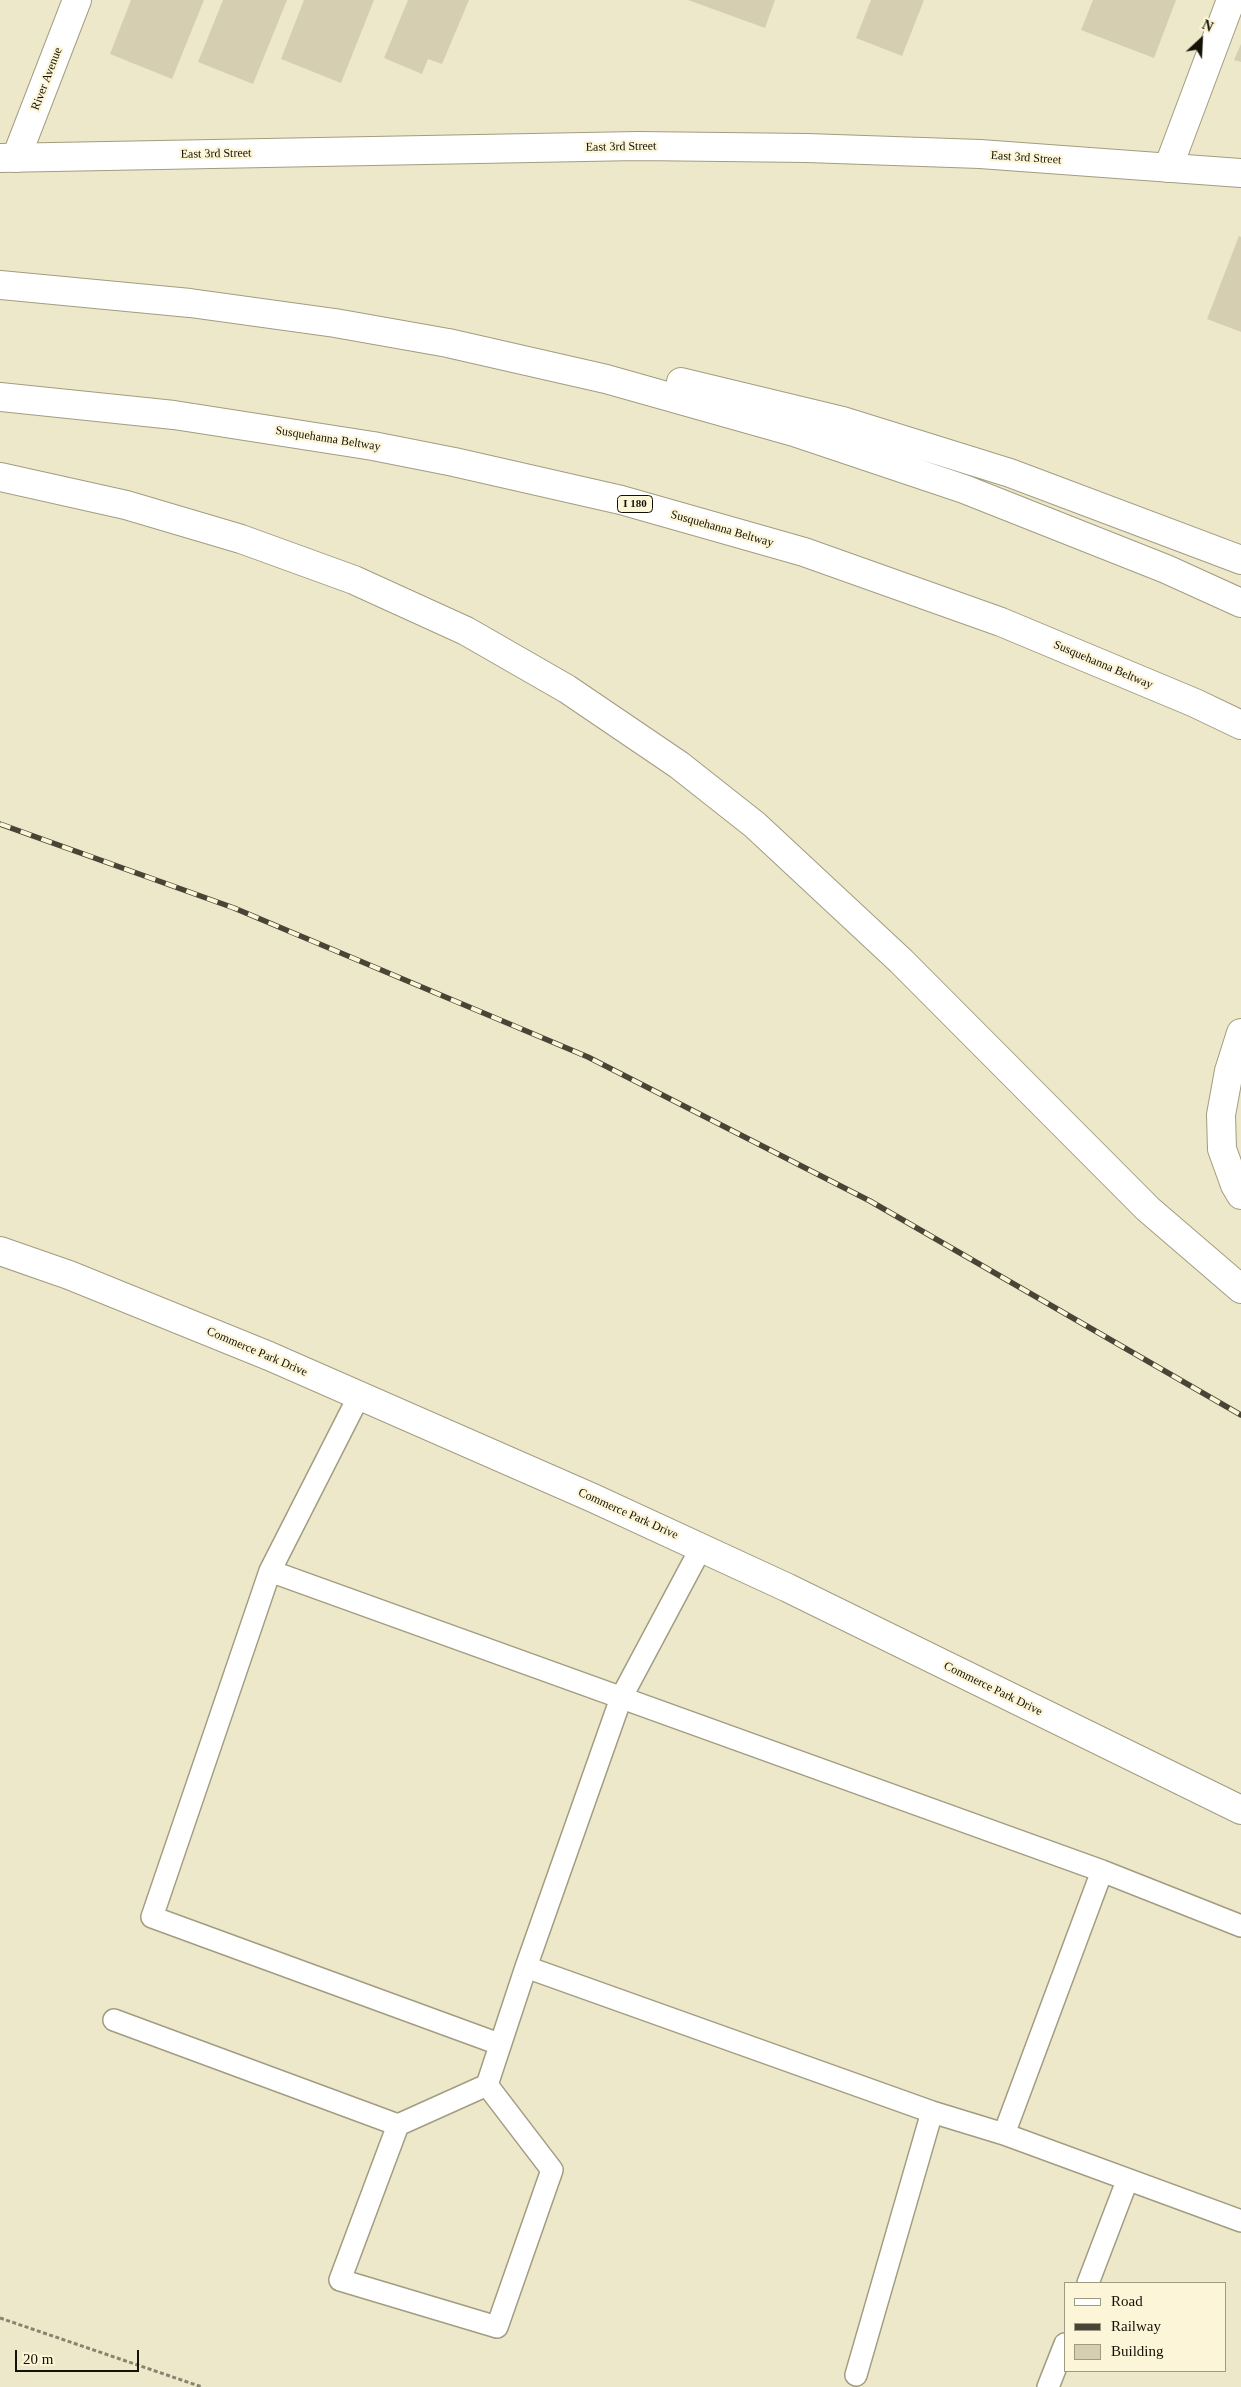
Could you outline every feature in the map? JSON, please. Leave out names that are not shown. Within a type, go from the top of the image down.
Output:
[{"type":"main road","name":"River Avenue","points":[[8,158],[77,0]]},
{"type":"main road","points":[[1168,168],[1231,0]]},
{"type":"main road","name":"East 3rd Street","points":[[8,158],[638,146],[807,148],[980,154],[1241,173]]},
{"type":"main road","points":[[0,285],[200,304],[335,323],[448,343],[585,363],[698,385],[843,421],[1010,473],[1241,560]]},
{"type":"main road","points":[[448,343],[606,379],[794,432],[964,489],[1166,569],[1241,603]]},
{"type":"main road","name":"Susquehanna Beltway","points":[[0,397],[174,415],[373,446],[454,462],[621,500],[804,552],[1001,622],[1195,703],[1241,725]]},
{"type":"main road","points":[[0,477],[126,505],[241,539],[344,576],[466,632],[567,689],[679,765],[755,825],[901,961],[1148,1209],[1241,1290]]},
{"type":"main road","points":[[1241,1034],[1229,1071],[1221,1115],[1222,1149],[1235,1185],[1241,1195]]},
{"type":"main road","name":"Commerce Park Drive","points":[[0,1251],[87,1282],[269,1356],[701,1548],[788,1588],[1241,1810]]},
{"type":"lane","points":[[359,1396],[270,1571],[152,1917],[499,2044]]},
{"type":"lane","points":[[114,2020],[398,2125],[487,2085],[499,2044],[621,1698],[701,1548]]},
{"type":"lane","points":[[270,1571],[1102,1871],[1241,1926]]},
{"type":"lane","points":[[1004,2134],[1102,1871]]},
{"type":"lane","points":[[526,1967],[932,2112],[1004,2134],[1127,2181],[1241,2221]]},
{"type":"lane","points":[[398,2125],[340,2280],[497,2327],[552,2170],[487,2085]]},
{"type":"lane","points":[[856,2375],[932,2112]]},
{"type":"lane","points":[[1088,2282],[1127,2181]]},
{"type":"lane","points":[[1048,2387],[1064,2347]]},
{"type":"path","points":[[0,2318],[202,2387]]},
{"type":"building","points":[[131,0],[204,0],[172,79],[110,54]]},
{"type":"building","points":[[223,0],[287,0],[253,84],[198,62]]},
{"type":"building","points":[[304,0],[374,0],[341,83],[281,59]]},
{"type":"building","points":[[408,0],[469,0],[442,64],[428,59],[422,74],[384,58]]},
{"type":"building","points":[[688,0],[775,0],[765,28]]},
{"type":"building","points":[[871,0],[924,0],[902,56],[856,38]]},
{"type":"building","points":[[1093,0],[1176,0],[1154,58],[1081,30]]},
{"type":"building","points":[[1241,44],[1241,62],[1234,60]]},
{"type":"building","points":[[1239,236],[1241,237],[1241,332],[1207,319]]},
{"type":"railway","points":[[0,824],[234,908],[588,1057],[870,1201],[1241,1415]]}]
